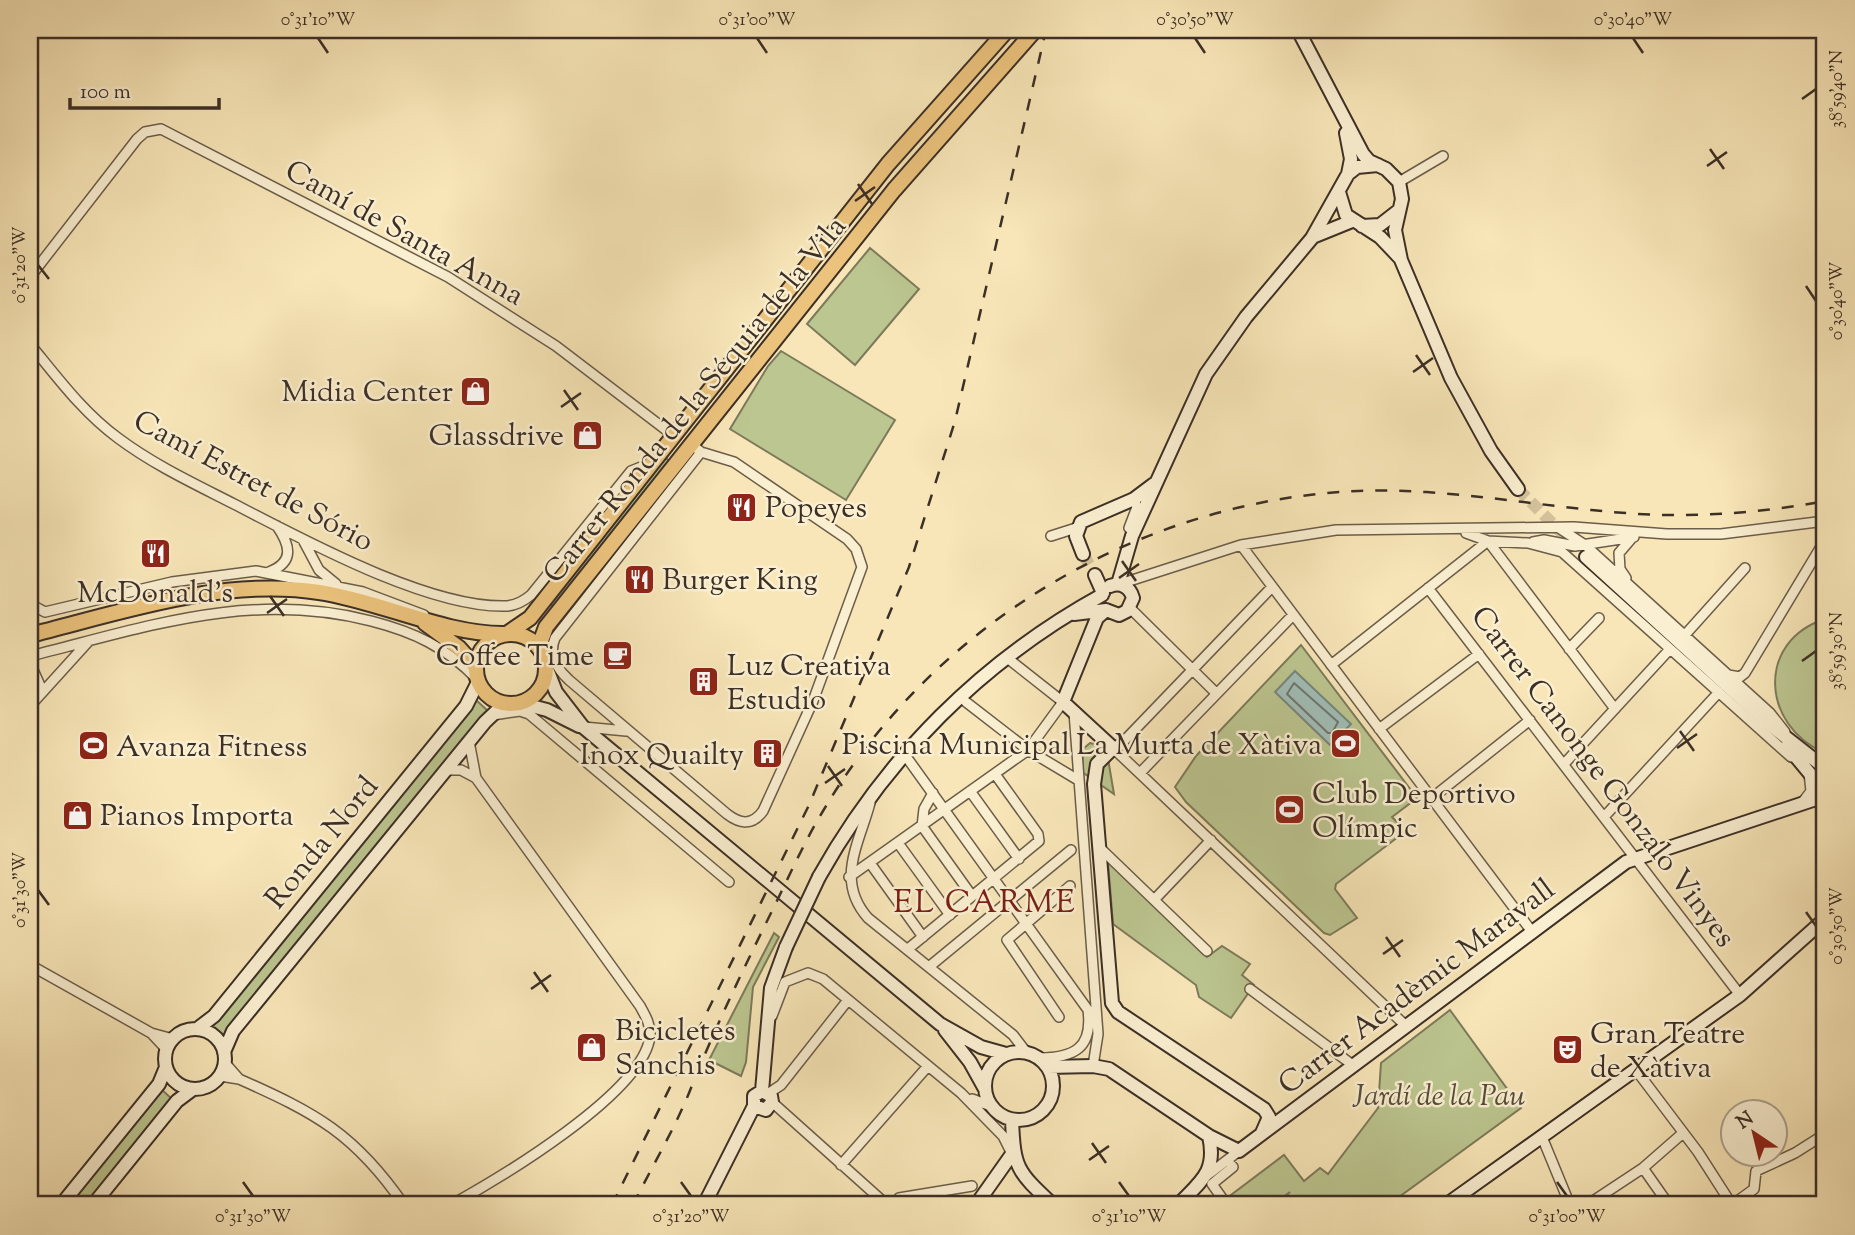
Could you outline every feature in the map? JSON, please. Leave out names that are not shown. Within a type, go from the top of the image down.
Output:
[{"type":"main road","name":"Carrer Ronda de la Séquia de la Vila","points":[[507,633],[530,618],[896,154],[1007,30]]},
{"type":"main road","name":"Carrer Ronda de la Séquia de la Vila","points":[[546,644],[546,627],[696,448],[901,181],[1035,30]]},
{"type":"main road","points":[[30,635],[206,595],[269,589],[315,591],[359,599],[477,634],[520,634],[546,644],[547,669],[539,691],[520,703],[504,704],[493,699],[452,641],[415,616]]},
{"type":"main road","points":[[477,676],[482,648],[507,633]]},
{"type":"street","points":[[1297,30],[1344,122],[1369,162],[1394,174],[1399,182],[1402,190],[1395,230],[1401,260],[1451,378],[1491,451],[1518,489]]},
{"type":"street","points":[[1119,584],[1132,536],[1201,384],[1222,347],[1312,238],[1348,174],[1351,159],[1344,122]]},
{"type":"street","name":"Camí de Santa Anna","points":[[30,277],[137,139],[151,130],[172,133],[483,298],[556,346],[674,436]]},
{"type":"street","points":[[1399,182],[1443,156]]},
{"type":"street","points":[[1348,174],[1357,167],[1378,165]]},
{"type":"street","points":[[1339,192],[1342,208],[1357,223],[1380,237],[1401,260]]},
{"type":"street","points":[[1312,238],[1357,223],[1380,226],[1395,216],[1399,208]]},
{"type":"street","name":"Camí Estret de Sório","points":[[31,346],[74,398],[120,440],[180,476],[275,525],[333,554],[402,581]]},
{"type":"street","points":[[546,644],[559,671],[727,814],[740,822],[751,822],[763,811],[813,701],[857,583],[861,561],[847,539],[734,462],[696,448]]},
{"type":"street","name":"Carrer Ronda de la Séquia de la Vila","points":[[546,644],[585,601],[696,448]]},
{"type":"street","name":"Carrer Ronda de la Séquia de la Vila","points":[[402,581],[452,598],[481,604],[521,603],[531,595],[631,471],[653,463]]},
{"type":"street","points":[[1051,536],[1076,528],[1081,522],[1133,499],[1157,482]]},
{"type":"street","points":[[1132,536],[1129,529],[1137,507],[1133,499]]},
{"type":"street","points":[[1586,551],[1634,537],[1744,532],[1825,521]]},
{"type":"street","points":[[268,572],[285,563],[289,554],[287,542],[275,525]]},
{"type":"street","points":[[887,1205],[768,1095],[767,1031],[771,988],[786,947],[819,877],[873,794],[959,696],[1006,657],[1063,617],[1119,584],[1158,574],[1241,545],[1336,530],[1558,527],[1667,534]]},
{"type":"street","points":[[1558,527],[1633,588],[1770,713],[1799,749]]},
{"type":"street","points":[[1076,528],[1083,554]]},
{"type":"street","points":[[1455,529],[1488,541],[1528,543],[1554,548],[1568,556],[1825,786]]},
{"type":"street","points":[[1633,588],[1620,569],[1619,557],[1624,544],[1634,537]]},
{"type":"street","points":[[303,539],[316,565],[341,586]]},
{"type":"street","points":[[1528,543],[1544,540],[1586,551],[1769,724],[1825,768]]},
{"type":"street","points":[[1727,675],[1740,677],[1745,673],[1825,540]]},
{"type":"street","points":[[1331,665],[1488,541]]},
{"type":"street","points":[[1488,541],[1615,709]]},
{"type":"street","points":[[1241,545],[1533,933]]},
{"type":"street","points":[[330,579],[324,565],[333,554]]},
{"type":"street","points":[[1684,636],[1745,568]]},
{"type":"street","points":[[30,604],[45,612],[183,580],[239,572],[268,572],[341,586],[399,603],[435,621]]},
{"type":"street","points":[[1063,617],[1106,610],[1119,615],[1131,603],[1143,584],[1158,574]]},
{"type":"street","points":[[1095,575],[1106,610]]},
{"type":"street","points":[[1119,584],[1128,589],[1131,603],[1216,693]]},
{"type":"street","points":[[1262,1133],[1269,1117],[1264,1109],[1118,1012],[1112,1003],[1095,771],[1113,748],[1123,742],[1272,587]]},
{"type":"street","name":"Carrer Canonge Gonzalo Vinyes","points":[[1429,588],[1740,995]]},
{"type":"street","points":[[564,605],[585,601]]},
{"type":"street","points":[[30,656],[154,623],[215,612],[313,609],[370,621],[418,636],[449,652],[477,676]]},
{"type":"street","points":[[849,877],[1028,750],[1063,702],[1097,618],[1106,610]]},
{"type":"street","points":[[1140,773],[1293,615]]},
{"type":"street","points":[[1569,649],[1599,618]]},
{"type":"street","points":[[30,706],[41,690],[89,641]]},
{"type":"street","points":[[1564,764],[1670,649]]},
{"type":"street","points":[[1380,729],[1479,654]]},
{"type":"street","points":[[1006,657],[1074,712],[1407,1027]]},
{"type":"street","points":[[30,663],[39,679],[41,690]]},
{"type":"street","points":[[547,669],[555,692],[586,729],[940,1024],[981,1047],[1006,1054],[1026,1052]]},
{"type":"street","name":"Ronda Nord","points":[[197,1029],[214,1016],[467,706],[477,676]]},
{"type":"street","points":[[1604,817],[1719,692]]},
{"type":"street","points":[[966,702],[1028,750],[1078,780]]},
{"type":"street","points":[[520,703],[547,710],[586,729],[628,731]]},
{"type":"street","name":"Ronda Nord","points":[[225,1057],[233,1031],[445,770],[504,704]]},
{"type":"street","points":[[492,715],[520,711],[528,714],[729,882]]},
{"type":"street","points":[[1074,712],[1098,1034],[1093,1066]]},
{"type":"street","points":[[1432,798],[1530,720]]},
{"type":"street","points":[[1769,724],[1811,775],[1811,791],[1802,803]]},
{"type":"street","points":[[470,741],[476,778]]},
{"type":"street","points":[[905,755],[1084,1001],[1089,1019],[1088,1033],[1079,1049],[1069,1056],[1044,1062]]},
{"type":"street","points":[[445,770],[461,770],[476,778],[640,1006],[646,1017],[650,1037],[642,1056],[622,1081],[557,1141],[451,1205]]},
{"type":"street","points":[[908,949],[1019,859],[1039,839],[995,774]]},
{"type":"street","points":[[970,791],[1019,859]]},
{"type":"street","points":[[933,793],[923,809],[922,826],[972,896]]},
{"type":"street","points":[[873,794],[849,877],[854,897],[862,911],[1013,1035],[1026,1052],[1044,1062],[1109,1069],[1233,1149],[1178,1205]]},
{"type":"street","name":"Carrer Acadèmic Maravall","points":[[1233,1149],[1262,1133],[1635,858],[1825,796]]},
{"type":"street","points":[[1154,900],[1211,840]]},
{"type":"street","points":[[898,843],[950,915]]},
{"type":"street","points":[[1099,847],[1207,951]]},
{"type":"street","points":[[930,966],[1071,850]]},
{"type":"street","points":[[870,863],[923,937]]},
{"type":"street","points":[[1059,1017],[1007,944],[1009,936],[1070,886]]},
{"type":"street","points":[[1446,1205],[1740,995],[1825,919]]},
{"type":"street","points":[[30,965],[170,1044]]},
{"type":"street","points":[[767,1031],[785,982],[808,973],[823,979],[961,1093],[1003,1136],[1020,1173],[1053,1205]]},
{"type":"street","points":[[1250,989],[1354,1066]]},
{"type":"street","points":[[705,1205],[754,1106],[754,1096],[768,1095],[781,1085],[848,1000]]},
{"type":"street","points":[[940,1024],[970,1062],[991,1106]]},
{"type":"street","points":[[61,1205],[159,1084],[166,1067],[170,1044],[180,1033],[197,1029],[214,1036],[239,1079]]},
{"type":"street","points":[[985,1089],[990,1068],[1006,1054]]},
{"type":"street","points":[[166,1067],[176,1082],[193,1089],[204,1088],[220,1076],[225,1057]]},
{"type":"street","points":[[961,1093],[981,1105],[991,1106],[1012,1120],[1032,1118],[1048,1105],[1054,1086],[1044,1062]]},
{"type":"street","points":[[841,1165],[928,1066]]},
{"type":"street","points":[[1636,1070],[1732,1205],[1754,1189],[1756,1171],[1795,1153],[1825,1134]]},
{"type":"street","points":[[220,1076],[239,1079],[307,1110],[335,1128],[381,1172],[404,1205]]},
{"type":"street","points":[[93,1205],[177,1101],[193,1089]]},
{"type":"street","points":[[976,1205],[1013,1154],[1012,1120]]},
{"type":"street","points":[[1587,1205],[1643,1168],[1683,1133]]},
{"type":"street","points":[[1205,1177],[1212,1159],[1209,1136]]},
{"type":"street","points":[[1542,1137],[1570,1205]]},
{"type":"street","points":[[1227,1205],[1212,1184],[1233,1167],[1231,1165]]},
{"type":"street","points":[[1643,1168],[1657,1190],[1662,1191],[1669,1205]]},
{"type":"street","points":[[899,1198],[972,1186]]},
{"type":"green space","points":[[870,248],[919,289],[855,365],[807,324]]},
{"type":"green space","points":[[781,351],[895,420],[846,500],[730,429],[768,366]]},
{"type":"green space","points":[[664,457],[671,462],[555,608],[548,602]]},
{"type":"green space","points":[[1825,619],[1825,753],[1804,740],[1788,724],[1779,705],[1775,684],[1778,664],[1787,645],[1803,630]]},
{"type":"green space","name":"Club Deportivo Olímpic","points":[[1301,645],[1417,798],[1392,817],[1400,825],[1398,837],[1336,884],[1335,889],[1357,918],[1330,935],[1324,933],[1186,802],[1175,787],[1196,756]]},
{"type":"green space","points":[[476,700],[487,710],[226,1037],[213,1026]]},
{"type":"green space","points":[[1090,743],[1106,747],[1114,794],[1082,772],[1083,749]]},
{"type":"green space","points":[[1108,862],[1207,957],[1222,946],[1250,964],[1242,975],[1254,985],[1231,1018],[1199,997],[1196,985],[1113,924]]},
{"type":"green space","points":[[774,933],[779,937],[753,987],[746,1062],[741,1076],[709,1060]]},
{"type":"green space","name":"Jardí de la Pau","points":[[1450,1010],[1521,1108],[1388,1205],[1276,1205],[1290,1192],[1272,1205],[1239,1205],[1231,1195],[1284,1155],[1304,1181],[1320,1168],[1328,1174],[1378,1108],[1381,1063]]},
{"type":"green space","points":[[160,1088],[172,1099],[87,1205],[67,1205]]},
{"type":"water","points":[[1295,671],[1351,724],[1330,745],[1275,692]]},
{"type":"tunnel","points":[[1518,489],[1586,557]]},
{"type":"tunnel","points":[[1083,554],[1095,575]]},
{"type":"railway","points":[[612,1205],[809,805],[909,567],[955,421],[1046,30]]},
{"type":"railway","points":[[633,1205],[683,1107],[748,959],[823,811],[869,744],[922,683],[983,630],[1050,584],[1122,547],[1198,518],[1277,500],[1358,491],[1434,493],[1662,515],[1744,512],[1825,501]]},
{"type":"place","name":"Midia Center","points":[[476,391]]},
{"type":"place","name":"Glassdrive","points":[[587,435]]},
{"type":"place","name":"Popeyes","points":[[742,507]]},
{"type":"place","name":"McDonald's","points":[[155,554]]},
{"type":"place","name":"Burger King","points":[[639,579]]},
{"type":"place","name":"Coffee Time","points":[[617,655]]},
{"type":"place","name":"Luz Creativa Estudio","points":[[704,682]]},
{"type":"place","name":"Piscina Municipal La Murta de Xàtiva","points":[[1345,744]]},
{"type":"place","name":"Avanza Fitness","points":[[93,746]]},
{"type":"place","name":"Inox Quailty","points":[[767,754]]},
{"type":"place","name":"Club Deportivo Olímpic","points":[[1289,810]]},
{"type":"place","name":"Pianos Importa","points":[[77,815]]},
{"type":"place","name":"Bicicletes Sanchis","points":[[592,1047]]},
{"type":"place","name":"Gran Teatre de Xàtiva","points":[[1567,1050]]},
{"type":"district","name":"EL CARME","points":[[985,901]]}]
